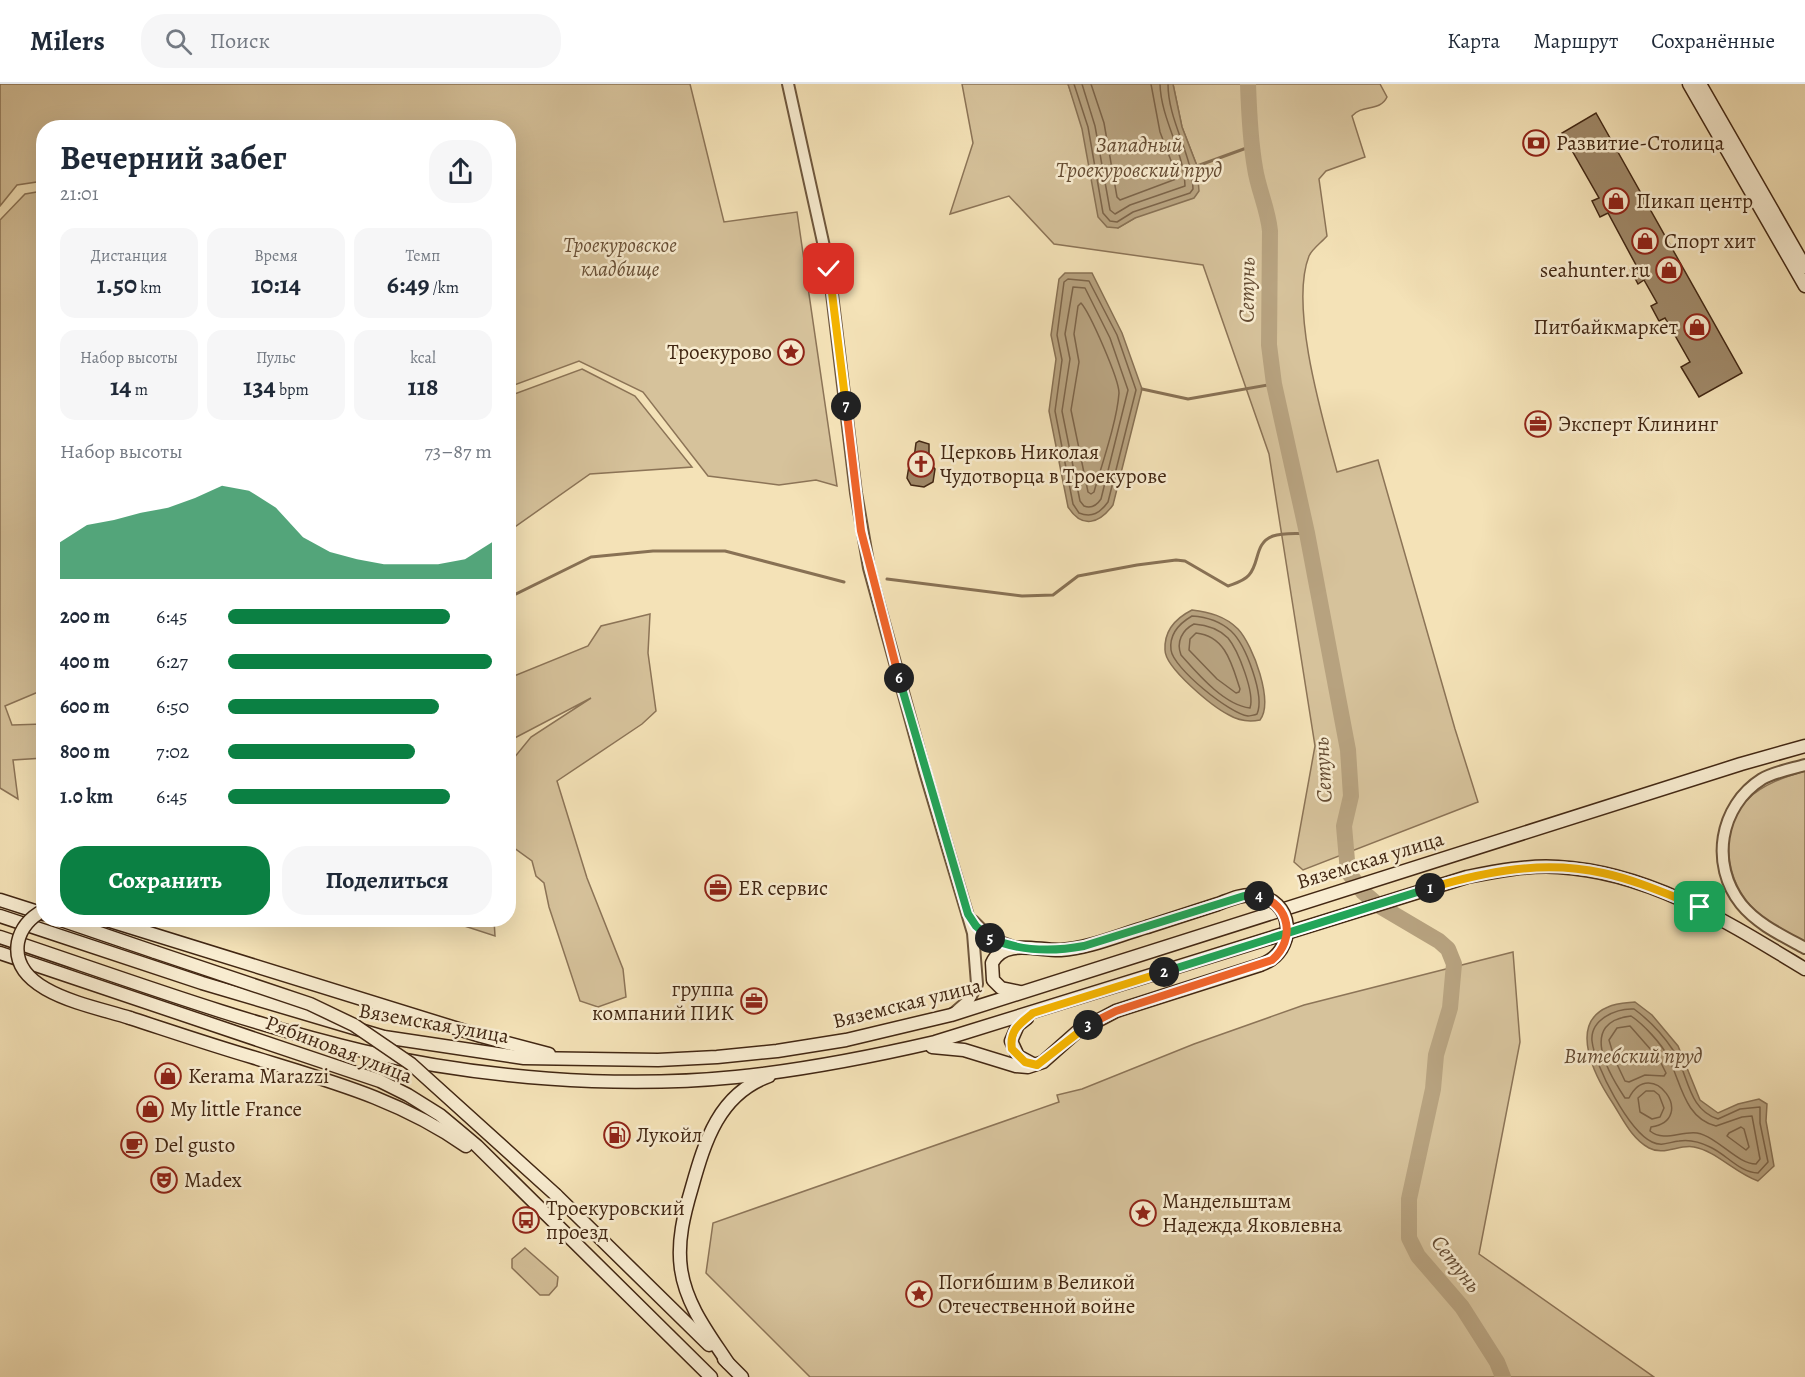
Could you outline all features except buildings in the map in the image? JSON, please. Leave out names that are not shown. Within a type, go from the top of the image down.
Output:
[{"type":"main road","points":[[1689,84],[1805,286]]},
{"type":"main road","points":[[1700,84],[1805,267]]},
{"type":"main road","name":"Вяземская улица","points":[[0,916],[212,986],[384,1037],[524,1058],[574,1060],[717,1057],[777,1051],[846,1040],[951,1015],[1331,892],[1805,746]]},
{"type":"main road","name":"Вяземская улица","points":[[0,937],[297,1034],[366,1052],[516,1076],[611,1081],[736,1077],[851,1061],[917,1047],[1467,877],[1509,869],[1558,867],[1604,873],[1700,907],[1805,969]]},
{"type":"main road","points":[[917,1047],[964,1050],[1016,1066],[1037,1065],[1049,1058],[1078,1031],[1116,1011],[1272,960],[1286,940],[1287,928],[1281,911],[1273,902],[1262,896],[1244,896],[1084,946],[1064,950],[1008,949],[990,969],[993,980],[1008,990],[1026,992]]},
{"type":"main road","points":[[0,900],[36,910]]},
{"type":"main road","points":[[36,917],[27,923],[18,943],[21,964],[28,977],[46,990],[344,1085],[384,1100],[439,1127],[500,1170]]},
{"type":"main road","name":"Рябиновая улица","points":[[82,927],[310,1004],[354,1025],[411,1064],[556,1195],[742,1377]]},
{"type":"main road","points":[[130,927],[481,1036],[574,1060]]},
{"type":"main road","name":"Рябиновая улица","points":[[0,953],[380,1082],[408,1095],[440,1115],[477,1146],[711,1377]]},
{"type":"main road","points":[[1033,1013],[1018,1025],[1011,1041],[1012,1049],[1018,1056],[1025,1062],[1037,1065]]},
{"type":"main road","points":[[728,1363],[702,1325],[690,1301],[681,1270],[680,1244],[683,1220],[709,1131],[723,1109],[737,1094],[762,1079],[791,1068]]},
{"type":"street","points":[[788,84],[829,269],[856,494],[869,568],[925,772],[973,933],[993,980]]},
{"type":"street","points":[[1805,765],[1764,778],[1742,797],[1727,822],[1722,851],[1727,880],[1742,905],[1780,935],[1805,948]]},
{"type":"street","points":[[968,914],[984,933],[1008,949]]},
{"type":"street","points":[[973,933],[985,944],[1008,949]]},
{"type":"street","points":[[973,933],[977,984]]},
{"type":"street","points":[[951,1015],[969,1000],[986,965],[1008,949]]},
{"type":"green space","name":"Троекуровское кладбище","points":[[0,84],[690,84],[724,222],[797,212],[837,486],[816,480],[779,485],[708,476],[643,392],[579,361],[516,384],[516,120],[36,120],[36,182],[17,185],[0,206]]},
{"type":"green space","points":[[962,84],[1068,84],[1118,228],[1135,218],[1197,166],[1182,127],[1173,84],[1380,84],[1387,97],[1384,102],[1356,112],[1352,116],[1365,157],[1326,171],[1319,179],[1327,236],[1310,253],[1304,278],[1305,333],[1310,364],[1337,472],[1378,460],[1478,802],[1303,870],[1294,862],[1315,746],[1269,454],[1203,265],[1054,244],[1009,196],[950,214],[973,143]]},
{"type":"green space","points":[[36,192],[36,693],[5,706],[12,725],[36,724],[36,759],[13,760],[18,799],[0,788],[0,220],[25,194]]},
{"type":"green space","points":[[582,369],[635,396],[692,467],[590,474],[516,526],[516,393]]},
{"type":"green space","points":[[650,614],[648,653],[656,711],[642,724],[557,781],[587,878],[623,969],[626,997],[598,1007],[580,1001],[549,907],[544,883],[536,876],[532,861],[516,849],[516,755],[531,737],[591,698],[516,737],[516,675],[588,646],[601,626]]},
{"type":"green space","points":[[1805,771],[1805,943],[1771,923],[1749,904],[1732,873],[1729,846],[1733,820],[1748,799],[1767,785]]},
{"type":"green space","points":[[467,927],[494,927],[495,936]]},
{"type":"green space","points":[[1513,952],[1520,1042],[1479,1254],[1654,1377],[810,1377],[706,1273],[713,1223],[1059,1102],[1057,1095],[1082,1089],[1194,1044],[1304,1005]]},
{"type":"green space","points":[[525,1248],[558,1277],[557,1286],[549,1295],[540,1295],[512,1268],[512,1259]]},
{"type":"water","name":"Западный Троекуровский пруд","points":[[1068,84],[1173,84],[1182,127],[1197,166],[1199,191],[1194,198],[1135,218],[1118,228],[1107,227],[1098,217],[1082,129]]},
{"type":"water","points":[[1065,273],[1092,273],[1122,333],[1142,389],[1113,505],[1102,516],[1090,521],[1079,519],[1068,507],[1049,411],[1056,359],[1051,335],[1059,279]]},
{"type":"water","points":[[1192,610],[1211,613],[1222,618],[1238,629],[1244,637],[1255,660],[1263,688],[1264,712],[1260,720],[1240,720],[1222,711],[1191,686],[1167,658],[1165,643],[1172,625]]},
{"type":"water","name":"Витебский пруд","points":[[1635,1002],[1652,1015],[1678,1046],[1700,1100],[1718,1113],[1738,1104],[1759,1099],[1767,1104],[1766,1121],[1774,1166],[1758,1181],[1702,1149],[1683,1147],[1660,1151],[1649,1148],[1628,1128],[1593,1066],[1587,1038],[1589,1026],[1596,1015],[1611,1006]]},
{"type":"waterway","name":"Сетунь","points":[[1248,84],[1253,158],[1270,231],[1269,345],[1274,384],[1307,533],[1348,750],[1351,796],[1344,826],[1348,872],[1363,892],[1378,905],[1439,941],[1448,949],[1454,964],[1450,1008],[1436,1055],[1433,1089],[1409,1199],[1409,1238],[1418,1256],[1462,1307],[1497,1362],[1503,1377]]},
{"type":"waterway","points":[[1197,166],[1252,146]]},
{"type":"waterway","points":[[1142,389],[1188,399],[1274,384]]},
{"type":"waterway","points":[[887,579],[1022,596],[1053,595],[1078,576],[1176,560],[1185,561],[1228,586],[1249,575],[1260,548],[1267,539],[1281,534],[1307,533]]},
{"type":"waterway","points":[[516,594],[591,557],[653,551],[725,551],[844,582]]},
{"type":"place","name":"Развитие-Столица","points":[[1536,143]]},
{"type":"place","name":"Пикап центр","points":[[1616,201]]},
{"type":"place","name":"Спорт хит","points":[[1645,241]]},
{"type":"place","name":"seahunter.ru","points":[[1669,270]]},
{"type":"place","name":"Питбайкмаркет","points":[[1697,327]]},
{"type":"place","name":"Троекурово","points":[[791,352]]},
{"type":"place","name":"Эксперт Клининг","points":[[1538,424]]},
{"type":"place","name":"Церковь Николая Чудотворца в Троекурове","points":[[921,464]]},
{"type":"place","name":"ER сервис","points":[[718,888]]},
{"type":"place","name":"группа компаний ПИК","points":[[754,1001]]},
{"type":"place","name":"Kerama Marazzi","points":[[168,1076]]},
{"type":"place","name":"My little France","points":[[150,1109]]},
{"type":"place","name":"Лукойл","points":[[617,1135]]},
{"type":"place","name":"Del gusto","points":[[134,1145]]},
{"type":"place","name":"Madex","points":[[164,1180]]},
{"type":"place","name":"Мандельштам Надежда Яковлевна","points":[[1143,1213]]},
{"type":"place","name":"Троекуровский проезд","points":[[526,1220]]},
{"type":"place","name":"Погибшим в Великой Отечественной войне","points":[[919,1294]]},
{"type":"route","points":[[829,269],[856,494],[869,568],[925,772],[968,914],[976,926],[990,938],[1014,948],[1064,950],[1084,946],[1250,895],[1268,898],[1278,906],[1286,922],[1287,928],[1287,934],[1284,946],[1272,960],[1116,1011],[1095,1020],[1078,1031],[1043,1062],[1037,1065],[1025,1062],[1012,1049],[1012,1032],[1033,1013],[1053,1008],[1267,939],[1338,917],[1467,877],[1509,869],[1558,867],[1604,873],[1700,907]]}]
